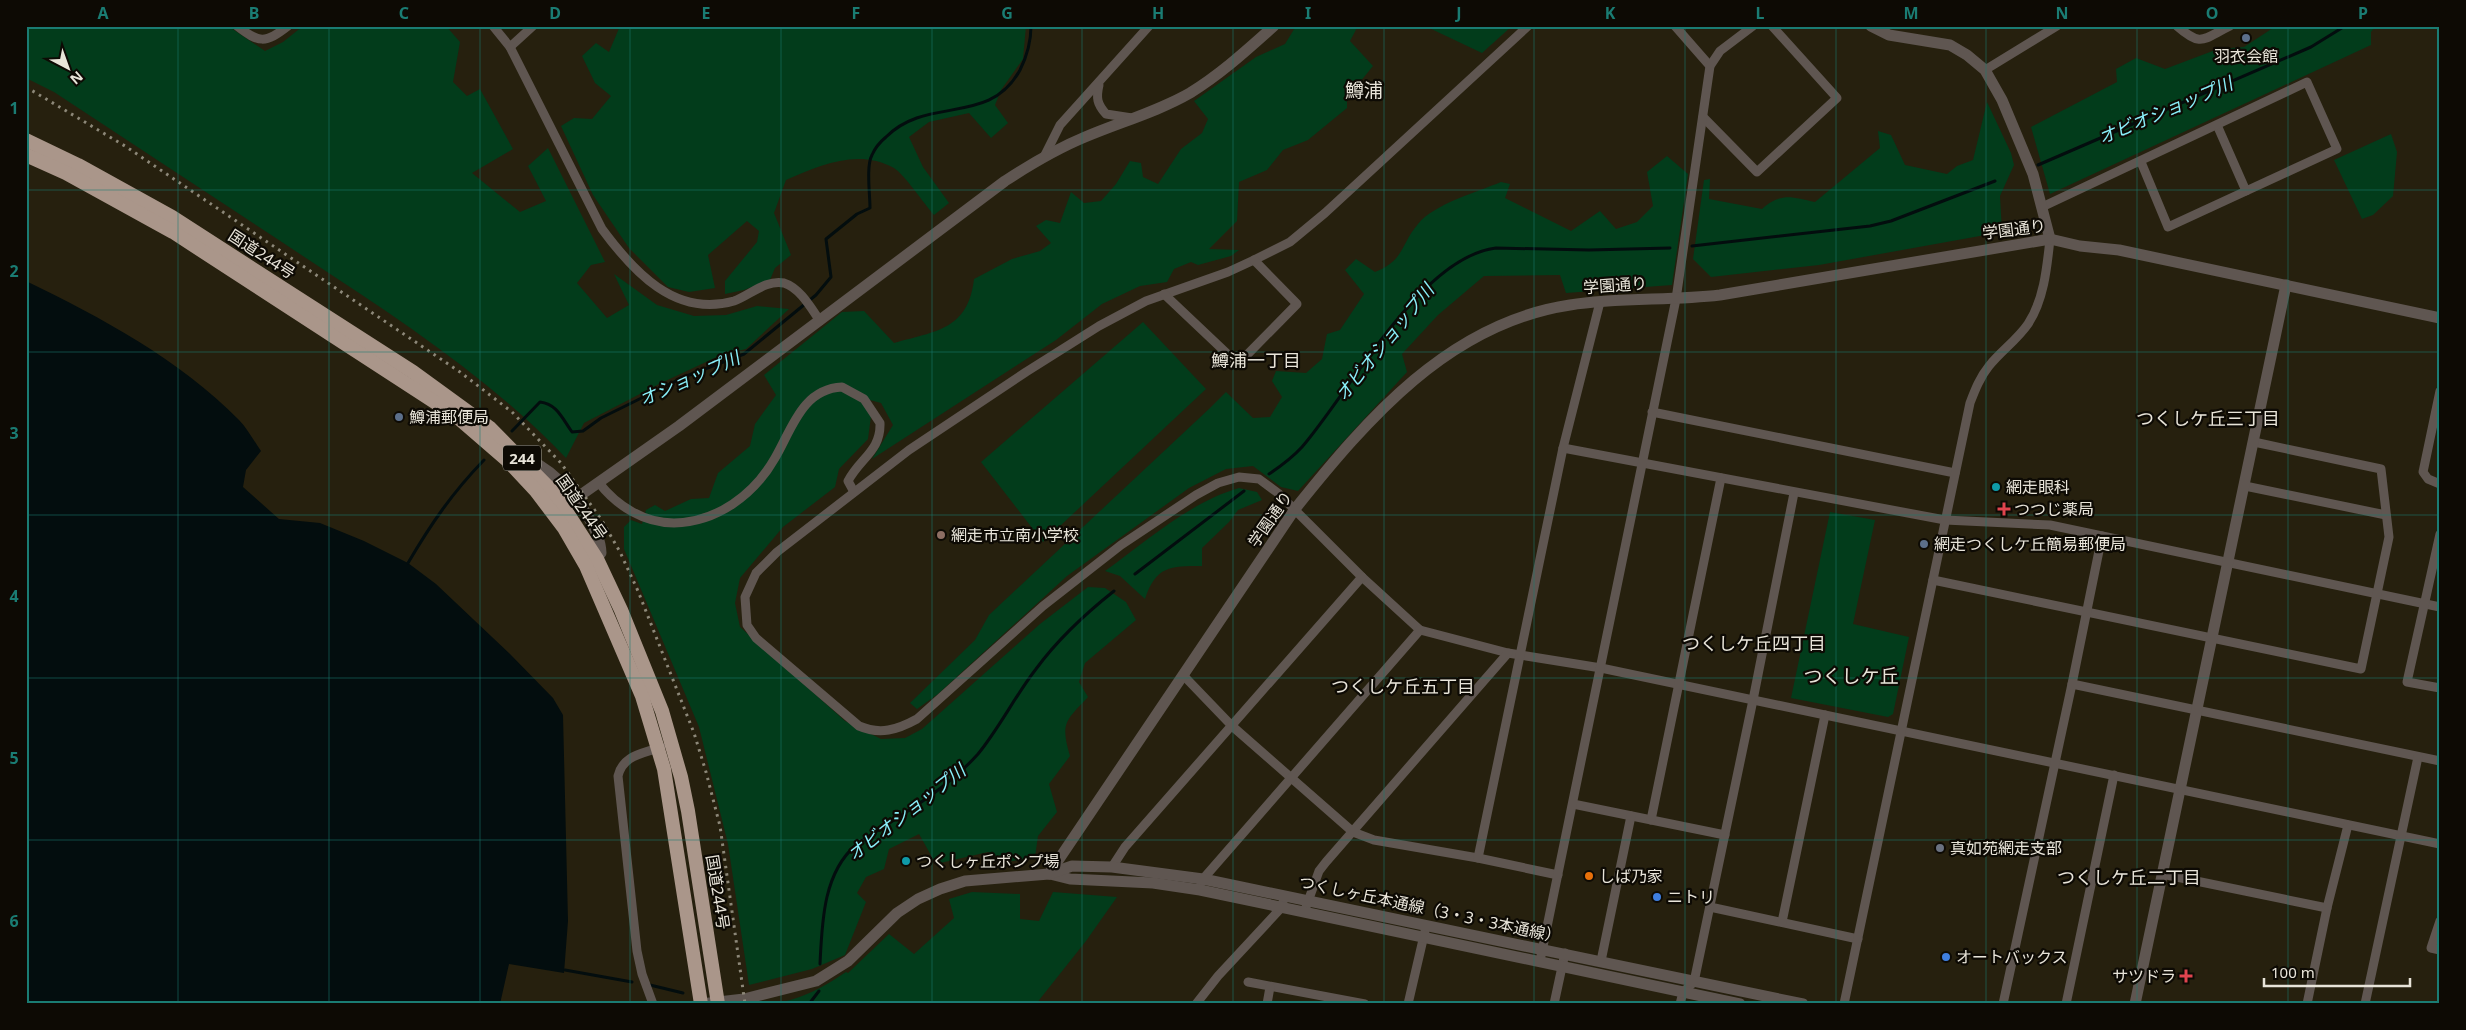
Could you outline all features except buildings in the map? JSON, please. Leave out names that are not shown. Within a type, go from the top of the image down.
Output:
[{"type":"highway","name":"国道244号","points":[[26,140],[78,165],[172,217],[356,336],[465,409],[490,428],[526,472],[558,520],[591,563],[633,639],[662,711],[672,743],[688,811],[718,1002]]},
{"type":"highway","name":"国道244号","points":[[26,155],[138,212],[235,272],[456,416],[526,472]]},
{"type":"highway","name":"国道244号","points":[[591,563],[642,696],[658,748],[674,823],[701,1004]]},
{"type":"street","points":[[237,26],[257,40],[264,40],[288,26]]},
{"type":"street","points":[[493,26],[510,47],[602,230],[619,254],[641,276],[680,300],[699,304],[734,301],[768,284],[783,283],[797,290],[820,321]]},
{"type":"street","points":[[510,47],[533,26]]},
{"type":"street","points":[[1045,155],[1060,125],[1149,26]]},
{"type":"street","points":[[575,499],[820,321],[1005,181],[1045,155],[1190,93],[1212,79],[1274,26]]},
{"type":"street","points":[[1528,26],[1325,213],[1290,242],[1228,272],[1146,301],[1099,326],[925,439],[767,560],[749,586],[745,597],[747,625],[756,638],[858,726],[872,731],[898,729],[917,719],[1051,600],[1121,545],[1218,483],[1239,477],[1259,479],[1278,493],[1362,577],[1420,630],[1508,653],[1602,668],[2440,844]]},
{"type":"street","points":[[1675,26],[1710,66]]},
{"type":"street","points":[[1541,955],[1602,668],[1641,463],[1676,299],[1710,66],[1720,51],[1753,26]]},
{"type":"street","points":[[1703,117],[1758,172],[1837,98],[1772,26]]},
{"type":"street","points":[[1844,1004],[1902,730],[1913,667],[1970,403],[1979,380],[1989,365],[2018,336],[2037,306],[2047,268],[2050,239],[2033,174],[2014,125],[1985,70],[1967,55],[1950,45],[1890,35],[1871,26]]},
{"type":"street","points":[[1985,70],[2057,26]]},
{"type":"street","points":[[2177,26],[2196,40],[2203,40],[2230,26]]},
{"type":"street","points":[[1100,82],[1097,96],[1099,106],[1106,114],[1135,118]]},
{"type":"street","points":[[2042,207],[2141,162],[2307,82],[2337,149],[2168,227],[2141,162]]},
{"type":"street","points":[[2217,125],[2246,191]]},
{"type":"street","name":"学園通り","points":[[1049,874],[1295,509],[1376,414],[1456,346],[1482,333],[1538,312],[1569,305],[1639,298],[1676,299],[1779,286],[1971,251],[2050,239],[2080,246],[2119,250],[2440,318]]},
{"type":"street","points":[[1164,294],[1238,364],[1297,304],[1254,260]]},
{"type":"street","points":[[2135,1004],[2286,285]]},
{"type":"street","points":[[1478,858],[1563,448],[1600,302]]},
{"type":"street","points":[[599,483],[606,492],[642,518],[666,523],[687,522],[709,517],[741,498],[761,479],[776,457],[796,417],[809,400],[825,390],[842,387],[864,399],[880,423],[878,444],[852,472],[848,481],[854,492]]},
{"type":"street","points":[[2440,391],[2424,472],[2428,478],[2440,484]]},
{"type":"street","points":[[1652,412],[1955,473]]},
{"type":"street","points":[[1933,580],[2360,669],[2389,537],[2381,469],[2254,442]]},
{"type":"street","points":[[1563,448],[1945,520],[2050,525],[2440,608]]},
{"type":"street","points":[[526,472],[539,465],[550,471],[575,499],[600,542],[601,553],[591,563]]},
{"type":"street","points":[[1651,820],[1721,478]]},
{"type":"street","points":[[2245,486],[2386,516]]},
{"type":"street","points":[[1681,998],[1694,982],[1794,493]]},
{"type":"street","points":[[2440,534],[2408,682],[2440,688]]},
{"type":"street","points":[[2003,1004],[2102,536]]},
{"type":"street","points":[[1112,867],[1125,847],[1362,577]]},
{"type":"street","points":[[1201,884],[1290,777],[1420,630]]},
{"type":"street","points":[[1304,912],[1319,871],[1508,653]]},
{"type":"street","points":[[1183,675],[1232,726],[1353,832],[1374,840],[1478,858],[1558,875]]},
{"type":"street","points":[[2072,684],[2440,761]]},
{"type":"street","points":[[1782,922],[1825,715]]},
{"type":"street","points":[[653,1004],[642,974],[637,951],[618,776],[621,765],[627,759],[672,743]]},
{"type":"street","points":[[2365,1004],[2418,757]]},
{"type":"street","points":[[2066,1004],[2114,775]]},
{"type":"street","points":[[1573,804],[1724,834]]},
{"type":"street","points":[[1601,961],[1631,816]]},
{"type":"street","points":[[2307,1004],[2327,908],[2348,825]]},
{"type":"street","name":"つくしヶ丘本通線（3・3・3本通線）","points":[[701,1004],[744,999],[816,981],[848,961],[897,913],[918,899],[940,889],[965,881],[1049,874],[1072,866],[1112,867],[1201,884],[1285,895],[1426,925],[1541,955],[1562,966],[1681,998],[1740,1004]]},
{"type":"street","name":"つくしヶ丘本通線（3・3・3本通線）","points":[[1049,874],[1070,879],[1201,884],[1282,907],[1423,938],[1541,955],[1565,953],[1803,1004]]},
{"type":"street","points":[[2162,874],[2327,908]]},
{"type":"street","points":[[1196,1004],[1218,976],[1282,907],[1285,895]]},
{"type":"street","points":[[1710,907],[1858,938]]},
{"type":"street","points":[[2440,921],[2431,948],[2440,950]]},
{"type":"street","points":[[1408,1004],[1426,925]]},
{"type":"street","points":[[1554,1004],[1565,953]]},
{"type":"street","points":[[1248,982],[1336,1001],[1365,1004]]},
{"type":"street","points":[[1267,1004],[1270,987]]},
{"type":"green space","points":[[26,26],[228,26],[265,51],[283,42],[303,26],[446,26],[460,42],[453,82],[467,96],[480,89],[513,149],[472,173],[520,212],[546,201],[528,166],[548,148],[605,262],[591,265],[577,283],[607,318],[629,305],[614,274],[657,305],[694,316],[726,315],[757,306],[789,309],[746,349],[721,355],[661,383],[584,423],[566,458],[507,402],[410,328],[54,92],[26,78]]},
{"type":"green space","points":[[620,26],[1026,26],[1023,59],[1001,90],[995,105],[1008,123],[991,138],[969,113],[929,122],[909,137],[923,167],[949,203],[934,215],[898,171],[880,162],[867,159],[839,161],[799,174],[786,180],[774,213],[791,255],[775,268],[770,280],[744,290],[725,294],[725,281],[757,242],[759,231],[747,221],[708,255],[715,288],[689,292],[668,287],[629,248],[593,195],[561,126],[574,118],[592,119],[611,96],[595,83],[582,56],[596,43],[609,52]]},
{"type":"green space","points":[[1296,26],[1358,26],[1350,41],[1373,66],[1347,98],[1347,108],[1308,140],[1283,150],[1267,170],[1239,182],[1237,221],[1209,249],[1239,250],[1231,256],[1198,265],[1191,262],[1174,269],[1167,282],[1140,286],[1102,304],[1056,340],[872,459],[893,425],[881,403],[870,400],[871,416],[868,439],[839,469],[835,487],[783,527],[740,578],[735,603],[740,627],[845,721],[881,739],[905,738],[922,729],[1040,624],[1088,587],[1105,588],[1126,602],[1136,620],[1085,663],[1079,682],[1088,697],[1067,723],[1066,736],[1070,756],[1049,784],[1057,812],[1038,836],[1035,857],[1007,862],[988,852],[936,864],[919,834],[889,849],[884,869],[866,877],[857,893],[866,902],[845,955],[812,969],[749,985],[728,844],[699,727],[624,549],[624,527],[631,520],[642,524],[646,510],[655,505],[665,511],[691,499],[709,498],[718,473],[750,446],[755,424],[776,395],[764,375],[842,312],[864,311],[894,343],[936,331],[947,326],[965,309],[971,296],[974,279],[1012,259],[1040,251],[1051,243],[1036,226],[1046,220],[1060,223],[1071,192],[1084,203],[1101,201],[1116,184],[1130,161],[1141,163],[1143,177],[1158,184],[1181,149],[1202,133],[1208,119],[1194,101],[1256,57],[1285,44]]},
{"type":"green space","points":[[1425,26],[1512,26],[1482,53]]},
{"type":"green space","points":[[2276,26],[2376,26],[2371,32],[2371,45],[2050,194],[2031,127],[2117,82],[2116,69],[2136,58],[2165,69],[2218,49],[2244,47]]},
{"type":"green space","points":[[1987,102],[2011,153],[2014,165],[2000,196],[2002,232],[1819,265],[1711,277],[1693,259],[1704,180],[1710,179],[1709,199],[1762,209],[1775,200],[1787,197],[1815,202],[1880,148],[1878,131],[1891,135],[1905,165],[1947,174],[1957,166],[1973,160]]},
{"type":"green space","points":[[2391,134],[2397,152],[2393,196],[2373,215],[2362,219],[2334,160]]},
{"type":"green space","points":[[1667,156],[1688,174],[1672,285],[1566,293],[1560,275],[1484,276],[1438,315],[1402,354],[1407,372],[1298,491],[1281,487],[1253,466],[1226,469],[1189,488],[1067,576],[938,694],[917,709],[910,703],[975,640],[989,615],[1226,392],[1253,418],[1270,417],[1282,397],[1272,381],[1276,371],[1306,373],[1322,359],[1327,334],[1340,330],[1364,294],[1345,270],[1356,259],[1375,272],[1385,267],[1397,257],[1418,224],[1434,210],[1456,199],[1501,182],[1510,184],[1505,198],[1571,231],[1600,211],[1616,229],[1637,222],[1653,206],[1647,172]]},
{"type":"green space","points":[[1143,322],[1206,389],[1043,542],[981,462]]},
{"type":"green space","points":[[1239,488],[1257,492],[1262,500],[1238,510],[1229,522],[1202,548],[1202,566],[1173,568],[1159,574],[1149,588],[1145,599],[1120,576],[1105,571],[1186,513],[1221,494]]},
{"type":"green space","points":[[1830,512],[1875,520],[1853,624],[1909,637],[1893,714],[1888,717],[1791,698]]},
{"type":"green space","points":[[972,892],[1020,894],[1020,919],[1039,921],[1053,892],[1117,897],[1086,941],[1036,1004],[774,1004],[804,995],[820,988],[846,972],[848,973],[889,934],[914,954],[954,918],[949,899]]},
{"type":"shaded area","points":[[26,281],[111,325],[165,359],[216,398],[242,423],[261,451],[246,470],[243,487],[279,519],[320,523],[364,541],[408,563],[436,584],[510,654],[553,698],[563,715],[568,921],[564,973],[509,964],[500,1004],[26,1004]]},
{"type":"waterway","name":"オショップ川","points":[[512,431],[540,402],[546,403],[555,409],[572,432],[583,431],[601,418],[684,377],[744,354],[816,295],[831,277],[826,239],[857,214],[870,208],[869,166],[872,155],[880,143],[903,124],[920,117],[975,105],[992,99],[1007,88],[1020,70],[1025,59],[1031,26]]},
{"type":"waterway","name":"オビオショップ川","points":[[2038,165],[2311,47],[2345,26]]},
{"type":"waterway","name":"オビオショップ川","points":[[1692,246],[1870,226],[1891,221],[1995,181]]},
{"type":"waterway","name":"オビオショップ川","points":[[1269,474],[1302,447],[1388,330],[1414,300],[1440,275],[1468,257],[1496,248],[1589,250],[1670,248]]},
{"type":"waterway","name":"オショップ川","points":[[408,563],[443,509],[484,460]]},
{"type":"waterway","name":"オビオショップ川","points":[[1135,574],[1244,491]]},
{"type":"waterway","name":"オビオショップ川","points":[[820,964],[826,900],[837,870],[845,856],[856,845],[920,803],[964,768],[986,744],[1028,679],[1053,647],[1082,618],[1114,591]]},
{"type":"waterway","name":"オビオショップ川","points":[[565,970],[632,982]]},
{"type":"waterway","name":"オビオショップ川","points":[[650,985],[683,993]]},
{"type":"waterway","name":"オビオショップ川","points":[[809,1004],[819,991]]},
{"type":"railway","points":[[26,87],[125,146],[460,372],[512,412],[561,463],[601,519],[620,552],[638,591],[694,733],[720,826],[745,1004]]},
{"type":"place","name":"羽衣会館","points":[[2246,38]]},
{"type":"place","name":"鱒浦郵便局","points":[[399,417]]},
{"type":"place","name":"網走眼科","points":[[1996,487]]},
{"type":"place","name":"つつじ薬局","points":[[2004,509]]},
{"type":"place","name":"網走市立南小学校","points":[[941,535]]},
{"type":"place","name":"網走つくしケ丘簡易郵便局","points":[[1924,544]]},
{"type":"place","name":"真如苑網走支部","points":[[1940,848]]},
{"type":"place","name":"つくしヶ丘ポンプ場","points":[[906,861]]},
{"type":"place","name":"しば乃家","points":[[1589,876]]},
{"type":"place","name":"ニトリ","points":[[1657,897]]},
{"type":"place","name":"オートバックス","points":[[1946,957]]},
{"type":"place","name":"サツドラ","points":[[2186,976]]},
{"type":"district","name":"鱒浦","points":[[1364,90]]},
{"type":"district","name":"鱒浦一丁目","points":[[1256,360]]},
{"type":"district","name":"つくしケ丘三丁目","points":[[2208,418]]},
{"type":"district","name":"つくしケ丘四丁目","points":[[1754,643]]},
{"type":"district","name":"つくしケ丘","points":[[1851,676]]},
{"type":"district","name":"つくしケ丘五丁目","points":[[1403,686]]},
{"type":"district","name":"つくしケ丘二丁目","points":[[2129,877]]}]
